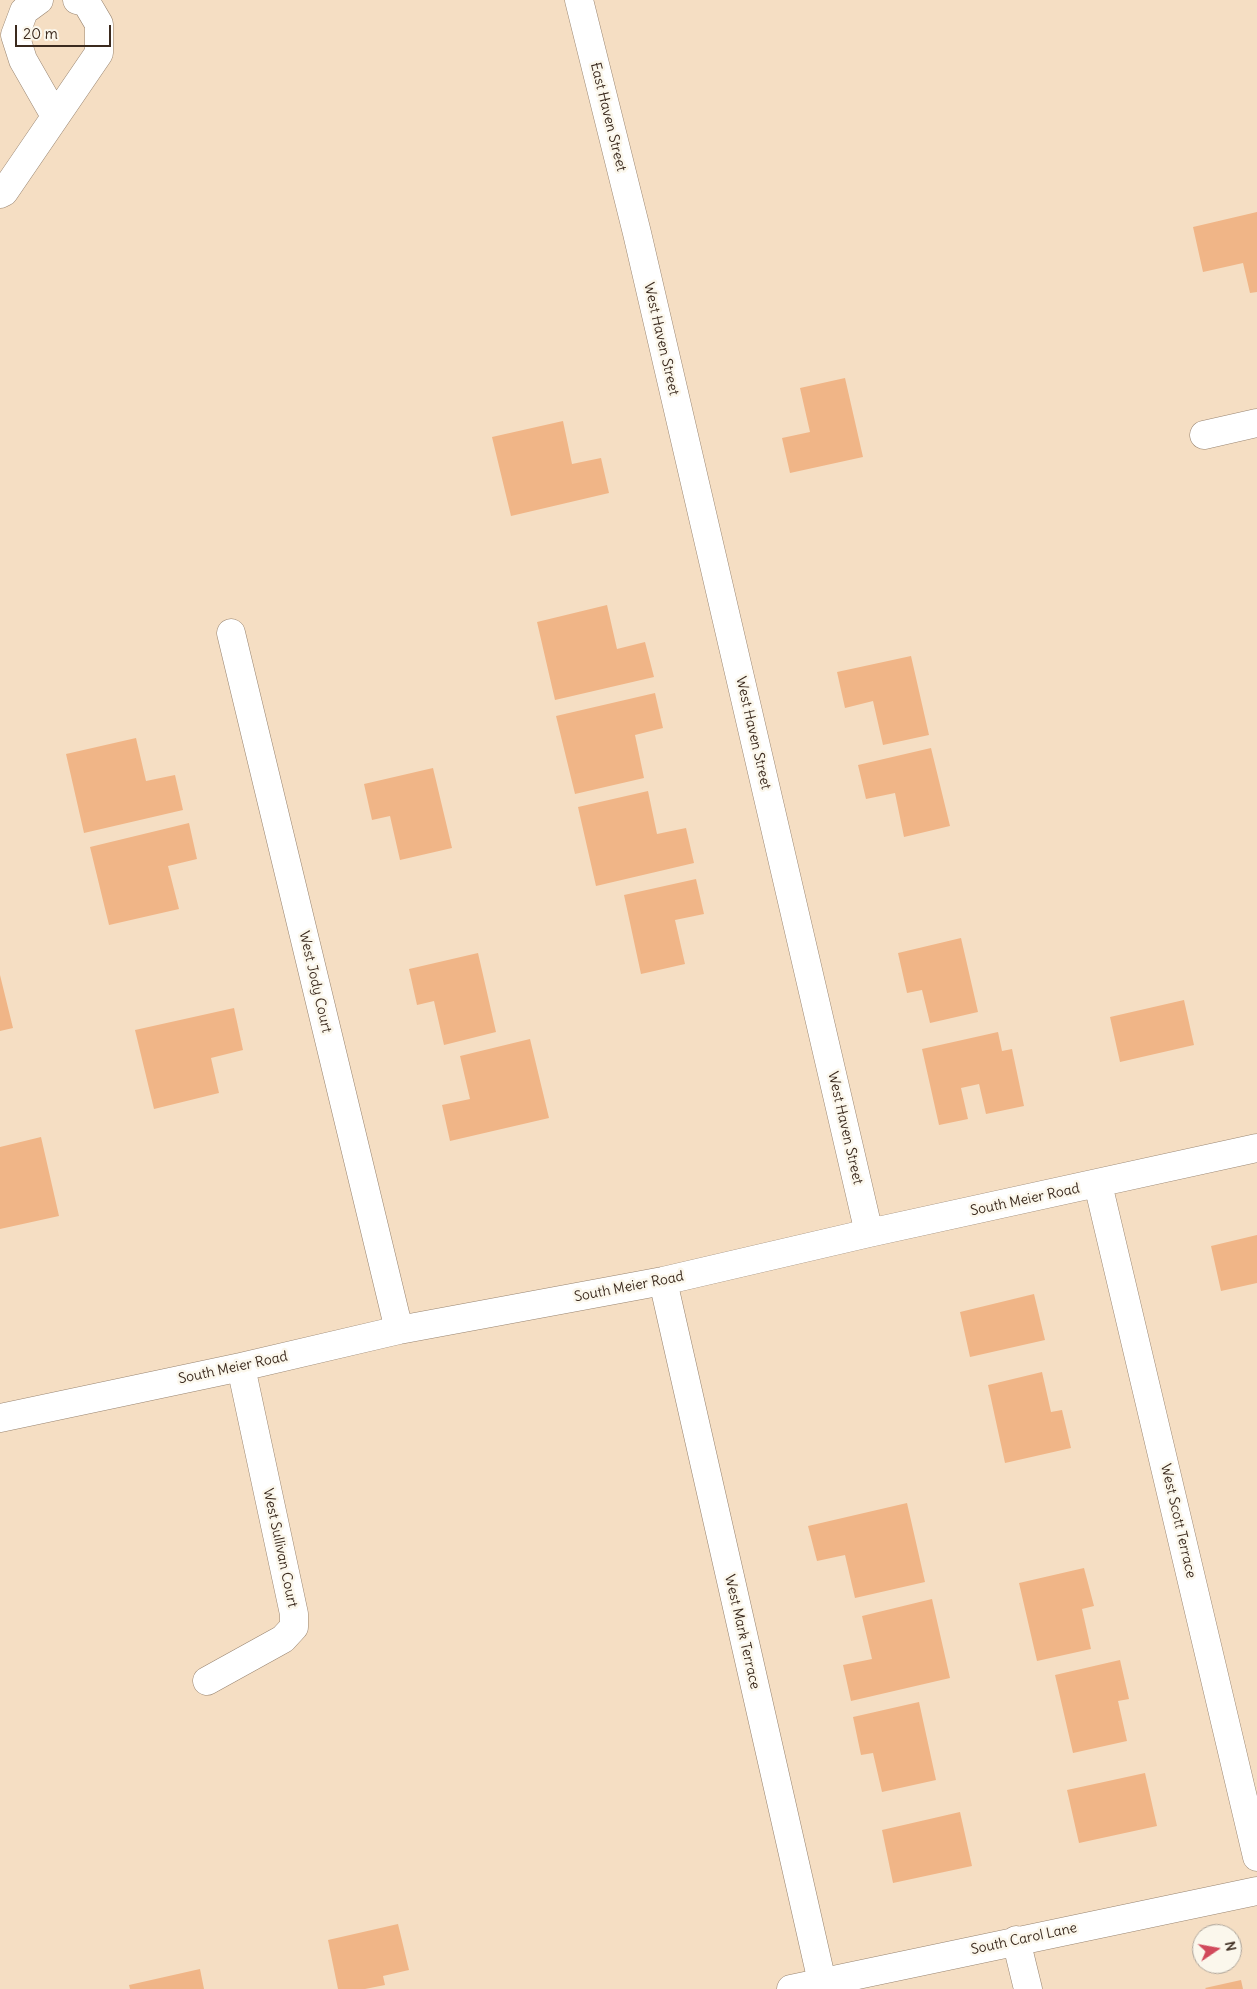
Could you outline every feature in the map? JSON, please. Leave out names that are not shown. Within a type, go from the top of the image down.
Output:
[{"type":"street","points":[[40,0],[24,11],[15,35],[23,60],[55,116]]},
{"type":"street","points":[[0,194],[4,192],[99,53],[99,24],[86,2],[76,0]]},
{"type":"street","name":"East Haven Street","points":[[579,0],[637,233]]},
{"type":"street","name":"West Haven Street","points":[[637,233],[869,1233]]},
{"type":"street","points":[[1204,434],[1257,423]]},
{"type":"street","name":"West Jody Court","points":[[231,633],[399,1330]]},
{"type":"street","name":"South Meier Road","points":[[0,1418],[241,1367],[399,1330],[663,1281],[869,1233],[1257,1148]]},
{"type":"street","name":"West Scott Terrace","points":[[1098,1184],[1257,1858]]},
{"type":"street","name":"West Mark Terrace","points":[[663,1281],[822,1982]]},
{"type":"street","name":"West Sullivan Court","points":[[206,1681],[283,1639],[294,1627],[294,1614],[241,1367]]},
{"type":"street","name":"South Carol Lane","points":[[791,1989],[1016,1940],[1257,1891]]},
{"type":"street","points":[[1016,1940],[1028,1989]]},
{"type":"building","points":[[1257,212],[1257,292],[1250,293],[1243,263],[1203,272],[1193,227]]},
{"type":"building","points":[[845,378],[863,457],[790,473],[782,438],[810,432],[800,388]]},
{"type":"building","points":[[563,421],[572,464],[601,458],[609,493],[511,516],[492,437]]},
{"type":"building","points":[[607,605],[617,649],[645,642],[654,677],[555,700],[537,622]]},
{"type":"building","points":[[911,656],[929,735],[883,745],[873,701],[845,708],[837,672]]},
{"type":"building","points":[[655,693],[663,728],[635,735],[644,778],[575,794],[556,716]]},
{"type":"building","points":[[136,738],[146,781],[175,775],[183,810],[84,833],[66,754]]},
{"type":"building","points":[[931,748],[950,826],[904,837],[895,793],[866,799],[858,765]]},
{"type":"building","points":[[433,768],[452,848],[400,860],[390,816],[372,820],[364,784]]},
{"type":"building","points":[[648,791],[657,834],[686,828],[694,863],[596,886],[578,807]]},
{"type":"building","points":[[189,823],[197,859],[168,866],[179,909],[109,925],[90,847]]},
{"type":"building","points":[[696,879],[704,914],[675,920],[685,964],[641,974],[624,895]]},
{"type":"building","points":[[961,938],[978,1012],[930,1023],[922,990],[907,993],[898,953]]},
{"type":"building","points":[[478,953],[496,1032],[444,1045],[434,1001],[417,1005],[409,969]]},
{"type":"building","points":[[0,975],[13,1028],[0,1031]]},
{"type":"building","points":[[1184,1000],[1194,1045],[1120,1062],[1110,1017]]},
{"type":"building","points":[[234,1008],[243,1050],[211,1058],[219,1093],[154,1109],[135,1030]]},
{"type":"building","points":[[998,1032],[1002,1051],[1012,1049],[1024,1106],[986,1114],[979,1084],[961,1088],[968,1119],[939,1125],[922,1049]]},
{"type":"building","points":[[530,1039],[549,1118],[450,1141],[442,1105],[470,1099],[460,1056]]},
{"type":"building","points":[[41,1137],[59,1216],[0,1229],[0,1147]]},
{"type":"building","points":[[1257,1235],[1257,1283],[1221,1291],[1211,1246]]},
{"type":"building","points":[[1034,1294],[1045,1340],[970,1357],[960,1312]]},
{"type":"building","points":[[1042,1372],[1051,1412],[1062,1410],[1071,1448],[1005,1463],[988,1385]]},
{"type":"building","points":[[907,1503],[925,1582],[855,1598],[845,1555],[817,1561],[808,1526]]},
{"type":"building","points":[[1084,1568],[1094,1606],[1082,1609],[1091,1649],[1037,1661],[1019,1583]]},
{"type":"building","points":[[932,1599],[950,1678],[851,1701],[843,1665],[872,1659],[862,1616]]},
{"type":"building","points":[[1120,1660],[1129,1699],[1118,1701],[1127,1741],[1073,1753],[1055,1675]]},
{"type":"building","points":[[919,1702],[936,1780],[882,1792],[873,1753],[861,1755],[853,1717]]},
{"type":"building","points":[[1145,1773],[1157,1826],[1079,1843],[1067,1790]]},
{"type":"building","points":[[960,1812],[972,1866],[893,1883],[882,1830]]},
{"type":"building","points":[[398,1924],[409,1970],[383,1976],[385,1985],[365,1989],[338,1989],[328,1940]]},
{"type":"building","points":[[200,1969],[204,1989],[130,1989],[129,1985]]},
{"type":"building","points":[[1241,1980],[1243,1989],[1205,1988]]}]
